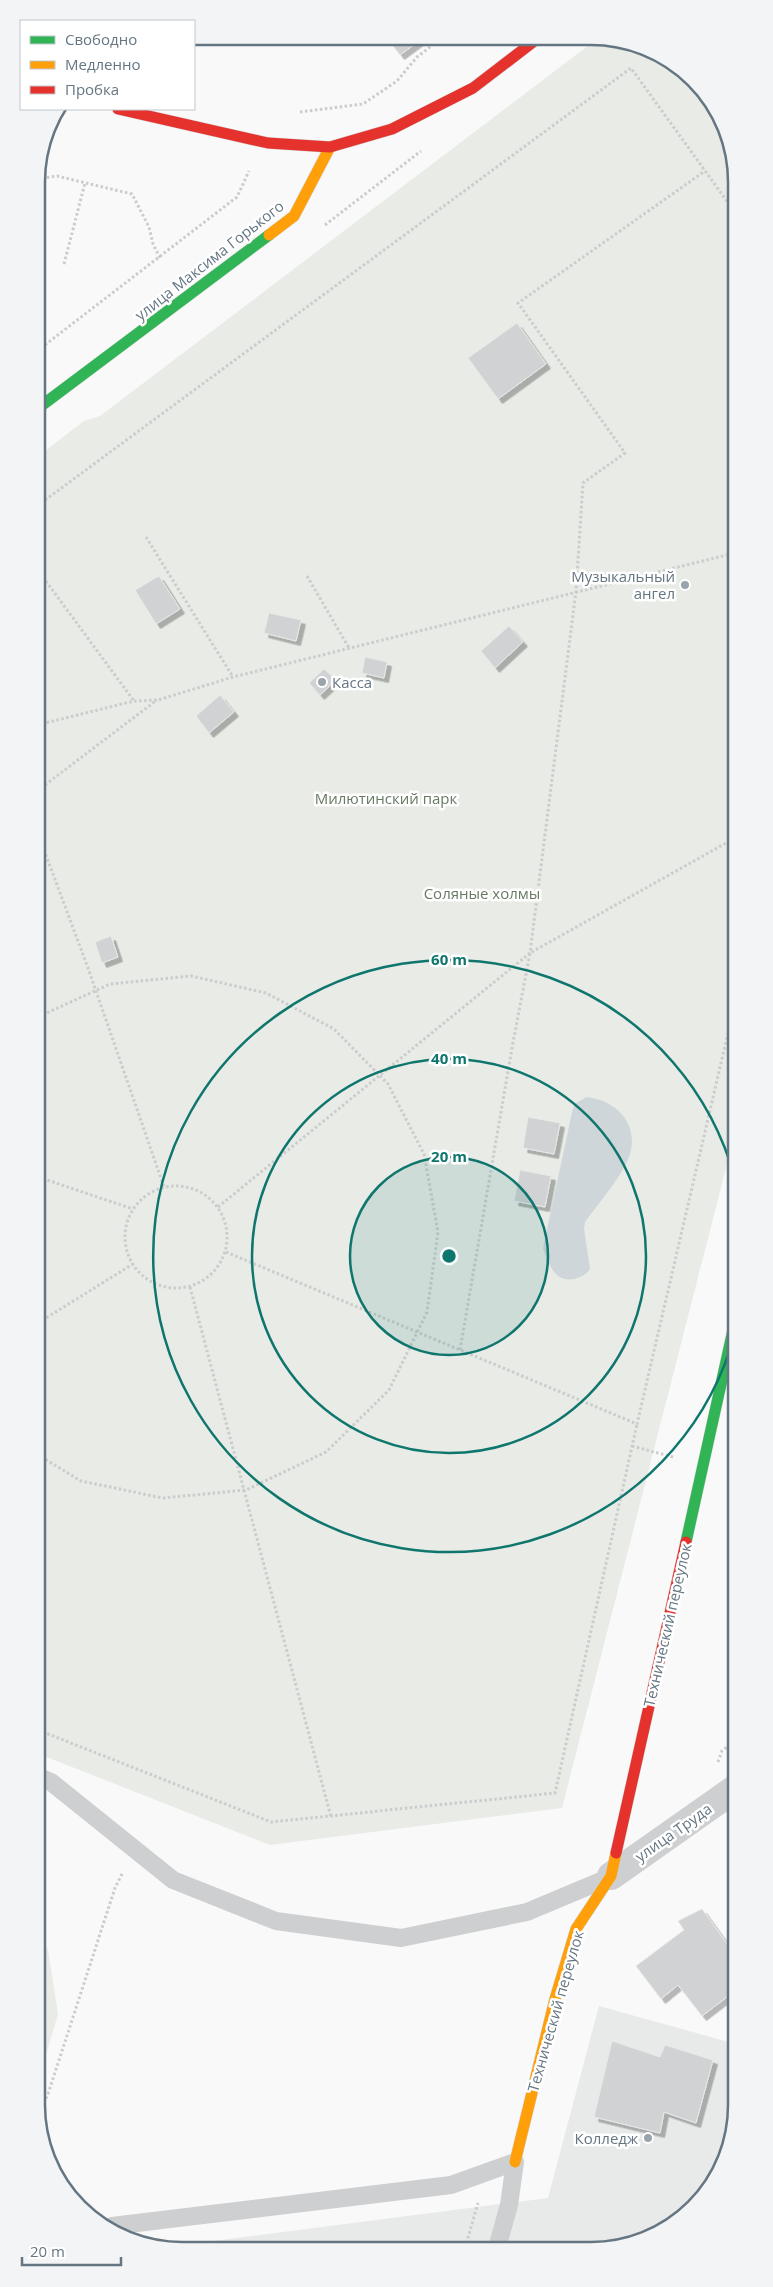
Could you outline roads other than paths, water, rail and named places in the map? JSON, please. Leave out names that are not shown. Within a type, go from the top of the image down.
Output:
[{"type":"street","points":[[122,110],[268,143],[330,147],[392,129],[465,92],[527,45]]},
{"type":"street","name":"улица Максима Горького","points":[[45,402],[294,216],[330,147]]},
{"type":"street","name":"Технический переулок","points":[[515,2162],[555,1999],[576,1929],[611,1876],[728,1356]]},
{"type":"street","name":"улица Труда","points":[[611,1876],[728,1794]]},
{"type":"lane","points":[[45,1780],[51,1782],[173,1880],[276,1921],[401,1938],[527,1912],[611,1876]]},
{"type":"lane","points":[[117,2225],[451,2185],[515,2162],[509,2205],[498,2242]]},
{"type":"place","name":"Музыкальный ангел","points":[[685,585]]},
{"type":"place","name":"Касса","points":[[322,682]]},
{"type":"place","name":"Колледж","points":[[648,2138]]},
{"type":"park label","name":"Милютинский парк","points":[[386,798]]},
{"type":"park label","name":"Соляные холмы","points":[[482,893]]}]
